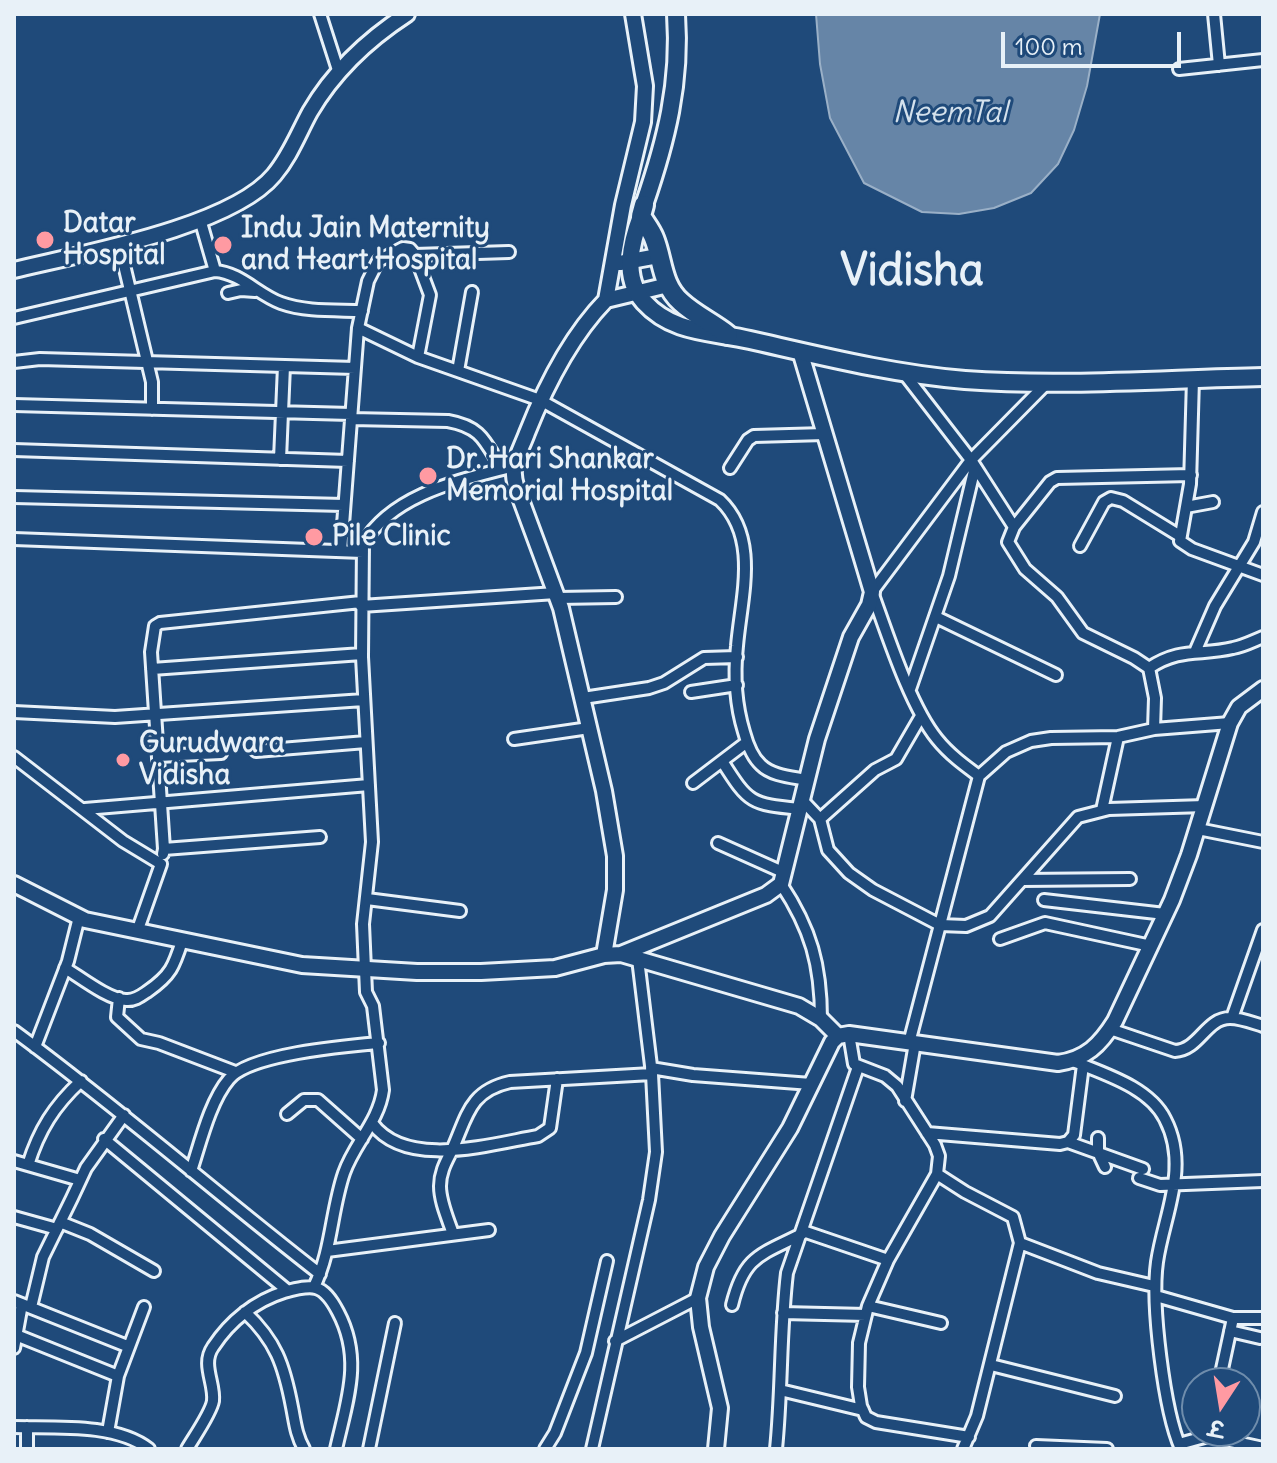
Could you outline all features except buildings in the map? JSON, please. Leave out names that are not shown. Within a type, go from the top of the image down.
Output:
[{"type":"highway","points":[[642,211],[668,285],[680,302],[728,335]]},
{"type":"main road","points":[[676,14],[678,42],[671,113],[631,244],[630,261],[637,292],[647,305],[678,326],[705,334],[728,335],[903,372],[965,380],[1047,383],[1263,377]]},
{"type":"street","points":[[320,14],[338,70]]},
{"type":"street","points":[[14,270],[175,230],[255,193],[272,178],[289,154],[310,112],[338,70],[384,29],[407,14]]},
{"type":"street","points":[[314,1287],[327,1251],[344,1171],[372,1123],[383,1090],[373,1006],[366,992],[363,924],[372,842],[362,654],[363,544],[372,528],[390,514],[445,485],[508,467],[540,400],[585,323],[606,300],[623,205],[643,122],[645,86],[633,14]]},
{"type":"street","points":[[1214,14],[1219,65]]},
{"type":"street","points":[[1179,69],[1263,60]]},
{"type":"street","points":[[200,219],[215,271]]},
{"type":"street","points":[[119,244],[148,362],[153,391],[152,409]]},
{"type":"street","points":[[341,551],[358,328],[371,270],[378,261],[403,248],[410,249],[415,255],[430,295],[418,357]]},
{"type":"street","points":[[415,255],[509,252]]},
{"type":"street","points":[[612,265],[658,256]]},
{"type":"street","points":[[14,318],[215,271],[229,272],[281,303],[301,308],[362,311]]},
{"type":"street","points":[[606,300],[668,285]]},
{"type":"street","points":[[228,293],[257,291]]},
{"type":"street","points":[[458,371],[472,292]]},
{"type":"street","points":[[358,328],[418,357],[540,400],[708,493],[732,511],[744,554],[745,582],[737,657],[740,720],[747,742],[760,764],[772,772],[807,780]]},
{"type":"street","points":[[800,351],[872,592],[921,716],[936,739],[979,776]]},
{"type":"street","points":[[14,362],[40,359],[355,368]]},
{"type":"street","points":[[280,459],[284,366]]},
{"type":"street","points":[[903,372],[973,464],[1014,527]]},
{"type":"street","points":[[1193,379],[1191,475],[1180,541],[1184,546],[1263,575]]},
{"type":"street","points":[[14,884],[79,917],[137,932],[302,965],[481,972],[538,969],[621,954],[766,895],[783,879],[807,780],[851,637],[869,605],[872,592],[973,464],[1047,383]]},
{"type":"street","points":[[14,405],[282,412],[464,423],[481,435],[508,467],[514,480],[557,596],[583,698],[615,856],[615,890],[604,955]]},
{"type":"street","points":[[730,468],[754,436],[825,434]]},
{"type":"street","points":[[14,450],[348,461]]},
{"type":"street","points":[[910,689],[949,576],[973,464]]},
{"type":"street","points":[[1154,729],[1154,682],[1149,668],[1083,633],[1057,597],[1021,564],[1008,542],[1014,527],[1050,482],[1057,478],[1191,475]]},
{"type":"street","points":[[14,497],[344,505]]},
{"type":"street","points":[[1080,546],[1104,502],[1111,498],[1123,501],[1180,536]]},
{"type":"street","points":[[1186,507],[1213,502]]},
{"type":"street","points":[[1195,652],[1215,606],[1254,542],[1263,512]]},
{"type":"street","points":[[14,539],[363,552]]},
{"type":"street","points":[[137,932],[164,849],[152,669],[152,633],[155,626],[160,623],[361,604],[557,596],[616,597]]},
{"type":"street","points":[[936,617],[1056,675]]},
{"type":"street","points":[[1149,668],[1165,657],[1236,648],[1263,637]]},
{"type":"street","points":[[152,669],[362,654]]},
{"type":"street","points":[[583,698],[649,688],[664,683],[704,658],[737,657]]},
{"type":"street","points":[[691,692],[737,685]]},
{"type":"street","points":[[1068,1142],[1074,1135],[1078,1063],[1110,1029],[1151,946],[1198,829],[1230,723],[1239,707],[1263,689]]},
{"type":"street","points":[[14,712],[83,717],[364,700]]},
{"type":"street","points":[[820,819],[875,770],[902,753],[921,716]]},
{"type":"street","points":[[905,1101],[912,1043],[979,776],[1006,752],[1031,741],[1118,737],[1154,729],[1230,723]]},
{"type":"street","points":[[514,739],[589,728]]},
{"type":"street","points":[[1102,810],[1118,737]]},
{"type":"street","points":[[256,751],[366,742]]},
{"type":"street","points":[[693,783],[747,742]]},
{"type":"street","points":[[158,756],[221,753]]},
{"type":"street","points":[[14,757],[123,841],[161,864]]},
{"type":"street","points":[[722,761],[749,799],[762,805],[801,805],[820,819],[828,850],[849,873],[873,890],[940,925],[966,926],[990,916],[1078,817],[1102,810],[1205,806]]},
{"type":"street","points":[[85,809],[369,785]]},
{"type":"street","points":[[1198,829],[1263,841]]},
{"type":"street","points":[[164,849],[320,837]]},
{"type":"street","points":[[718,843],[783,879],[810,935],[817,963],[821,1019]]},
{"type":"street","points":[[1022,880],[1130,879]]},
{"type":"street","points":[[367,899],[460,911]]},
{"type":"street","points":[[1044,900],[1165,914]]},
{"type":"street","points":[[35,1047],[65,968],[79,917]]},
{"type":"street","points":[[1000,939],[1045,923],[1151,946]]},
{"type":"street","points":[[1232,1018],[1263,930]]},
{"type":"street","points":[[65,968],[119,998],[138,998],[166,979],[182,941]]},
{"type":"street","points":[[621,954],[799,1006],[843,1035],[1078,1063],[1144,1096],[1165,1119],[1173,1142],[1176,1178],[1157,1259],[1155,1291],[1164,1379],[1180,1447]]},
{"type":"street","points":[[592,1449],[649,1200],[656,1152],[651,1071],[638,959]]},
{"type":"street","points":[[119,998],[117,1017],[133,1034],[235,1072]]},
{"type":"street","points":[[1110,1029],[1183,1051],[1221,1019],[1232,1018],[1263,1026]]},
{"type":"street","points":[[14,1031],[124,1115],[320,1274]]},
{"type":"street","points":[[843,1035],[858,1067],[892,1081],[939,1156],[937,1174],[888,1260],[867,1311],[859,1343],[858,1387],[863,1410],[866,1417],[876,1422],[969,1437]]},
{"type":"street","points":[[716,1449],[720,1408],[701,1327],[698,1298],[706,1267],[790,1128],[811,1084],[843,1035]]},
{"type":"street","points":[[191,1171],[218,1095],[235,1072],[318,1049],[379,1043]]},
{"type":"street","points":[[776,1449],[787,1273],[858,1067]]},
{"type":"street","points":[[453,1234],[440,1183],[443,1166],[467,1111],[492,1086],[651,1071],[811,1084]]},
{"type":"street","points":[[372,1123],[378,1132],[404,1144],[436,1151],[545,1133],[550,1128],[557,1079]]},
{"type":"street","points":[[28,1165],[47,1118],[62,1098],[81,1081]]},
{"type":"street","points":[[287,1114],[304,1100],[318,1100],[362,1139]]},
{"type":"street","points":[[14,1348],[22,1304],[43,1257],[80,1180],[104,1139],[124,1115]]},
{"type":"street","points":[[927,1133],[1060,1144],[1068,1142],[1098,1152],[1160,1185],[1176,1178],[1263,1181]]},
{"type":"street","points":[[1098,1138],[1098,1152],[1105,1167]]},
{"type":"street","points":[[104,1139],[288,1291]]},
{"type":"street","points":[[14,1161],[80,1180]]},
{"type":"street","points":[[937,1174],[1013,1217],[1020,1243],[991,1365],[963,1449]]},
{"type":"street","points":[[14,1217],[90,1234],[154,1271]]},
{"type":"street","points":[[327,1251],[489,1230]]},
{"type":"street","points":[[732,1305],[737,1284],[751,1261],[803,1233],[888,1260]]},
{"type":"street","points":[[1020,1243],[1233,1318],[1263,1318]]},
{"type":"street","points":[[545,1449],[555,1433],[586,1353],[607,1261]]},
{"type":"street","points":[[187,1449],[212,1406],[208,1373],[210,1350],[245,1312],[262,1299],[302,1287],[314,1287],[330,1297],[342,1319],[353,1358],[352,1378],[336,1449]]},
{"type":"street","points":[[615,1341],[698,1298]]},
{"type":"street","points":[[22,1304],[127,1346]]},
{"type":"street","points":[[108,1432],[118,1376],[144,1307]]},
{"type":"street","points":[[783,1313],[867,1311],[941,1323]]},
{"type":"street","points":[[245,1312],[269,1336],[286,1378],[294,1426],[304,1449]]},
{"type":"street","points":[[1222,1367],[1233,1318]]},
{"type":"street","points":[[369,1449],[395,1323]]},
{"type":"street","points":[[1230,1331],[1260,1338]]},
{"type":"street","points":[[16,1335],[118,1376]]},
{"type":"street","points":[[991,1365],[1115,1396]]},
{"type":"street","points":[[780,1390],[863,1410]]},
{"type":"street","points":[[14,1427],[108,1432],[139,1441],[149,1449]]},
{"type":"street","points":[[27,1427],[27,1449]]},
{"type":"street","points":[[1036,1446],[1107,1449]]},
{"type":"water","name":"NeemTal","points":[[816,14],[1100,14],[1087,86],[1074,130],[1058,164],[1031,193],[994,208],[959,214],[922,212],[864,183],[830,118],[820,64]]},
{"type":"place","name":"Datar Hospital","points":[[45,240]]},
{"type":"place","name":"Indu Jain Maternity and Heart Hospital","points":[[223,245]]},
{"type":"place","name":"Dr. Hari Shankar Memorial Hospital","points":[[428,476]]},
{"type":"place","name":"Pile Clinic","points":[[314,537]]},
{"type":"place","name":"Gurudwara Vidisha","points":[[123,760]]},
{"type":"district","name":"Vidisha","points":[[912,272]]}]
